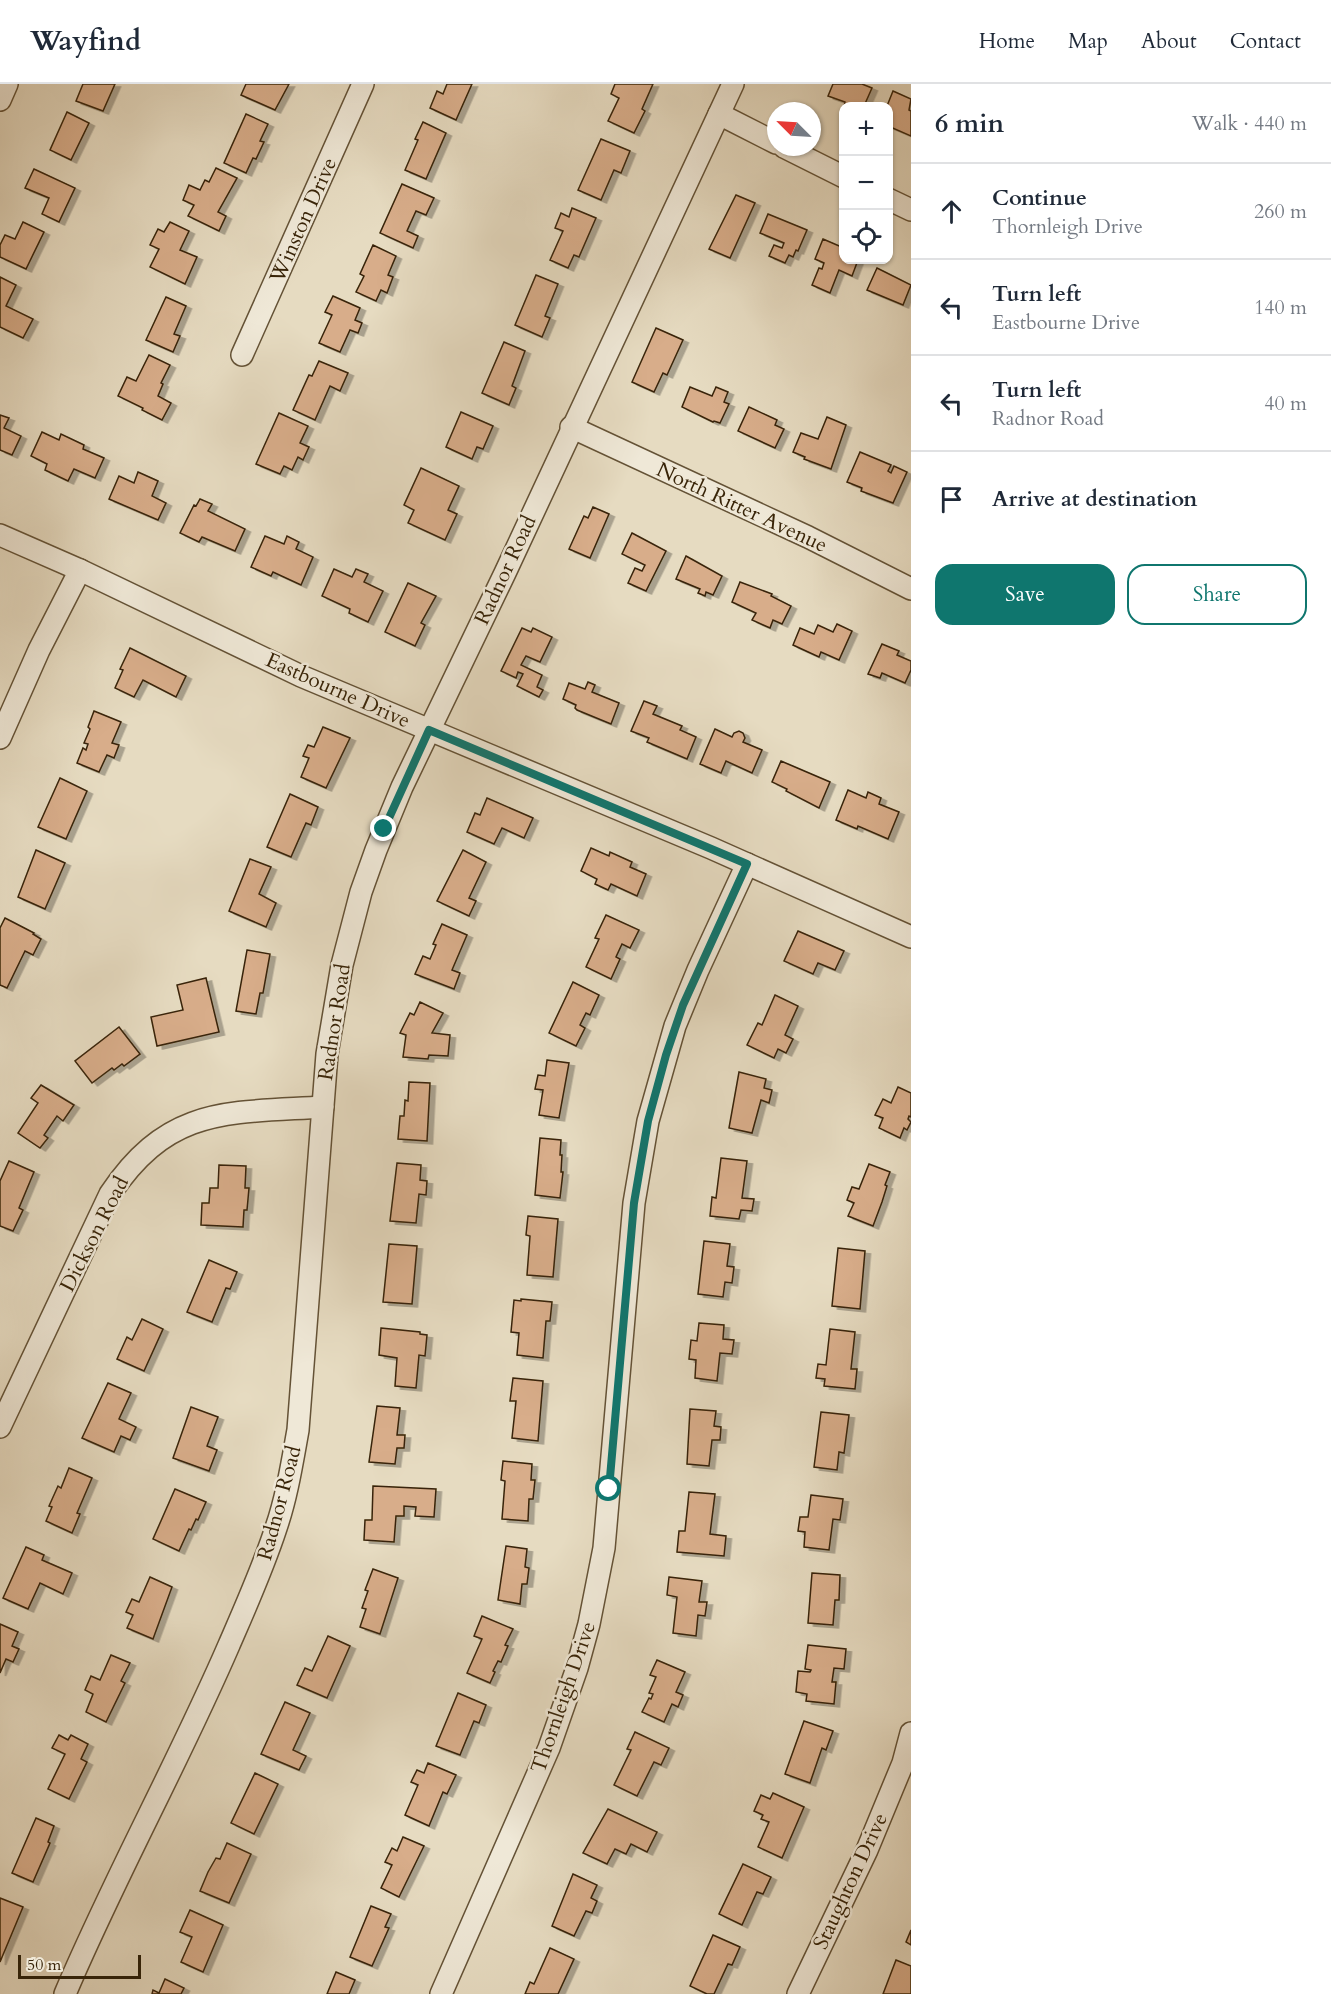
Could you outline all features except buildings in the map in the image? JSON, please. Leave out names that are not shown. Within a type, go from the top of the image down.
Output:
[{"type":"street","points":[[0,100],[7,84]]},
{"type":"street","name":"Winston Drive","points":[[242,355],[363,84]]},
{"type":"street","name":"Radnor Road","points":[[65,1994],[96,1922],[218,1673],[260,1576],[277,1527],[294,1460],[298,1430],[327,1054],[337,987],[362,892],[384,829],[733,84]]},
{"type":"street","points":[[719,114],[767,138]]},
{"type":"street","points":[[802,156],[839,175]]},
{"type":"street","points":[[893,201],[911,210]]},
{"type":"street","name":"North Ritter Avenue","points":[[572,428],[808,537],[911,589]]},
{"type":"street","name":"Eastbourne Drive","points":[[0,535],[80,570],[301,676],[747,864],[911,937]]},
{"type":"street","points":[[0,738],[39,650],[80,570]]},
{"type":"street","name":"Thornleigh Drive","points":[[441,1994],[549,1748],[577,1668],[592,1612],[604,1548],[634,1203],[648,1121],[666,1055],[683,1005],[747,864]]},
{"type":"street","name":"Dickson Road","points":[[0,1427],[110,1194],[132,1162],[169,1133],[201,1119],[236,1113],[323,1107]]},
{"type":"street","name":"Staughton Drive","points":[[798,1994],[867,1850],[903,1762],[911,1733]]},
{"type":"route","points":[[384,829],[429,730],[747,864],[683,1005],[666,1055],[648,1121],[634,1203],[609,1489]]}]
